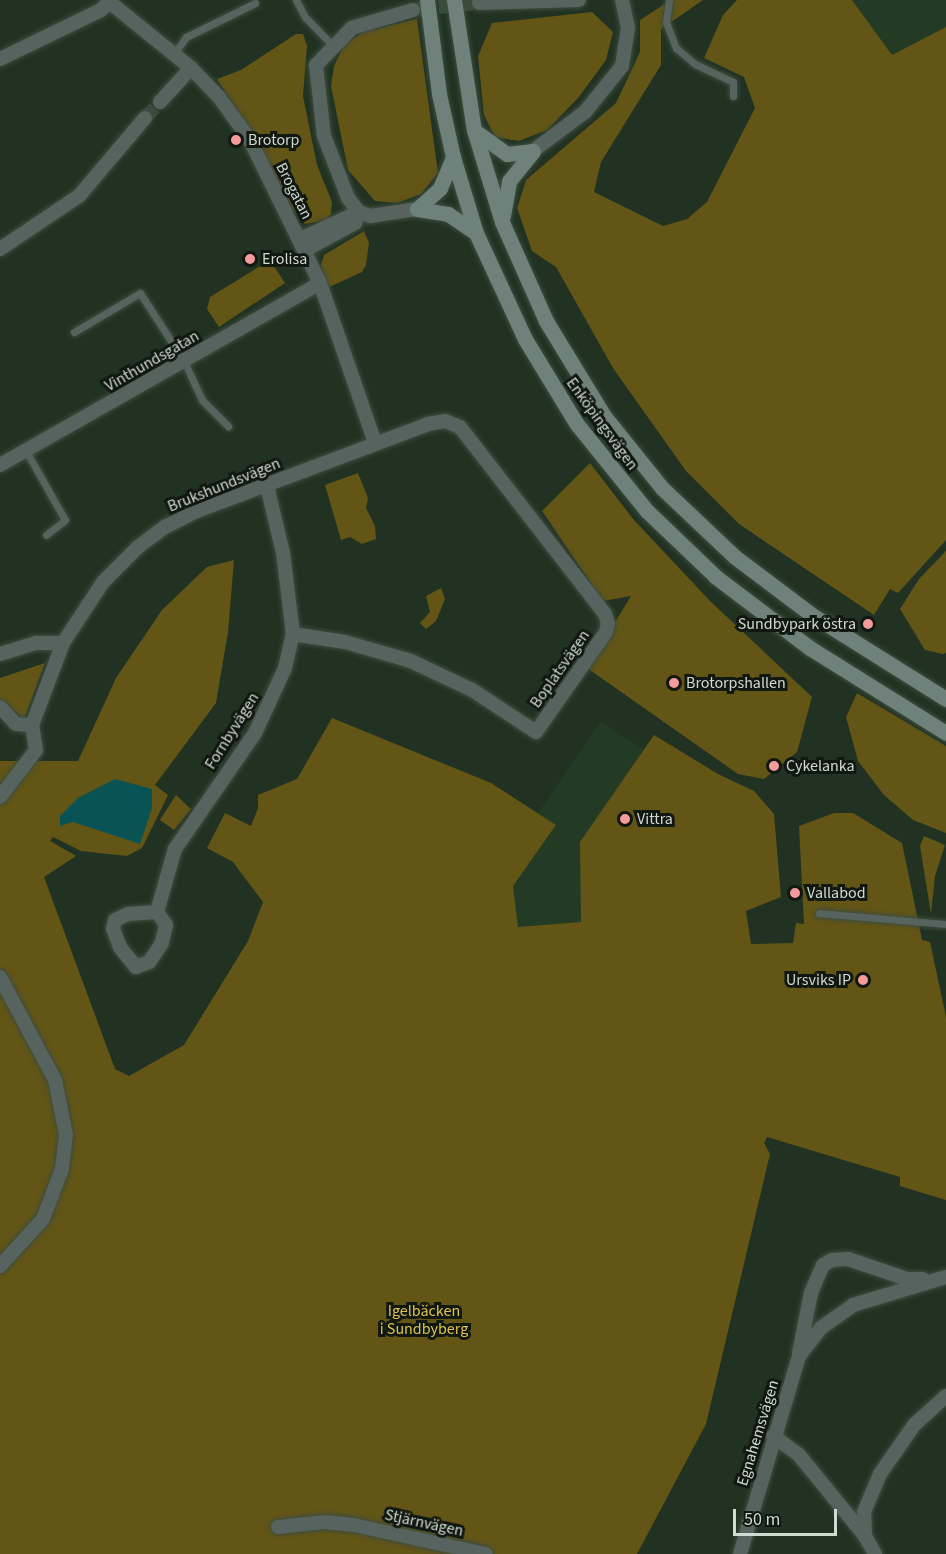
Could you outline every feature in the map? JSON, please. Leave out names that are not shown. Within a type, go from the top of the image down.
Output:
[{"type":"main road","name":"Enköpingsvägen","points":[[427,0],[439,94],[453,157],[476,233],[525,339],[553,387],[647,511],[758,611],[946,733]]},
{"type":"main road","name":"Enköpingsvägen","points":[[454,0],[474,130],[502,222],[528,284],[567,359],[604,416],[662,488],[697,524],[777,590],[946,699]]},
{"type":"main road","points":[[474,130],[507,154],[533,151]]},
{"type":"main road","points":[[502,222],[509,181],[533,151]]},
{"type":"main road","points":[[417,209],[440,188],[453,157]]},
{"type":"main road","points":[[417,209],[448,214],[476,233]]},
{"type":"street","points":[[479,3],[579,0]]},
{"type":"street","points":[[533,151],[585,112],[622,66],[628,28],[622,0]]},
{"type":"street","points":[[0,59],[101,10],[109,1]]},
{"type":"street","name":"Brogatan","points":[[109,1],[190,68],[219,97],[250,140],[303,244],[320,283],[375,443]]},
{"type":"street","points":[[413,10],[352,28],[332,45],[316,64],[324,136],[334,169],[359,212],[380,217],[417,209]]},
{"type":"street","points":[[160,102],[190,68]]},
{"type":"street","points":[[0,249],[79,196],[146,118]]},
{"type":"street","points":[[303,244],[355,223],[359,212]]},
{"type":"street","name":"Vinthundsgatan","points":[[0,465],[320,283]]},
{"type":"street","name":"Boplatsvägen","points":[[293,634],[345,642],[411,661],[472,690],[536,732],[606,632],[605,614],[460,427],[445,421],[429,424],[375,443]]},
{"type":"street","name":"Brukshundsvägen","points":[[32,725],[63,643],[103,582],[138,548],[165,527],[197,511],[375,443]]},
{"type":"street","name":"Fornbyvägen","points":[[157,912],[175,849],[267,711],[285,668],[293,634],[283,553],[267,486]]},
{"type":"street","points":[[0,654],[36,643],[63,643]]},
{"type":"street","points":[[0,707],[16,724],[32,725],[36,750],[0,797]]},
{"type":"street","name":"Fornbyvägen","points":[[157,912],[166,925],[162,943],[154,957],[136,967],[120,947],[113,929],[115,920],[128,914],[157,912]]},
{"type":"street","points":[[0,977],[55,1080],[66,1135],[62,1169],[43,1219],[0,1266]]},
{"type":"street","name":"Egnahemsvägen","points":[[740,1554],[773,1436],[799,1356],[811,1293],[824,1265],[832,1260],[848,1259],[907,1279],[943,1278]]},
{"type":"street","name":"Egnahemsvägen","points":[[799,1356],[822,1327],[853,1305],[943,1278]]},
{"type":"street","points":[[865,1536],[864,1512],[880,1473],[914,1425],[946,1396]]},
{"type":"street","points":[[773,1436],[799,1455],[865,1536],[874,1554]]},
{"type":"street","name":"Stjärnvägen","points":[[278,1527],[325,1522],[354,1525],[486,1554]]},
{"type":"lane","points":[[296,0],[305,17],[332,45]]},
{"type":"lane","points":[[669,0],[666,22],[676,48],[695,64],[733,82],[733,96]]},
{"type":"lane","points":[[174,54],[186,37],[255,3]]},
{"type":"lane","points":[[74,332],[140,293],[184,361],[202,400],[228,426]]},
{"type":"lane","points":[[26,451],[65,520],[46,536]]},
{"type":"lane","points":[[819,913],[946,924]]},
{"type":"shaded area","points":[[852,0],[946,0],[946,27],[892,55]]},
{"type":"shaded area","name":"Vittra","points":[[601,721],[644,750],[622,920],[517,927],[512,886],[556,826],[538,813]]},
{"type":"green space","points":[[671,0],[703,0],[661,29],[661,65],[601,162],[594,192],[663,226],[687,219],[707,202],[755,108],[744,77],[704,58],[723,15],[737,0],[852,0],[892,55],[946,27],[946,540],[898,593],[890,589],[874,615],[739,524],[686,471],[613,368],[556,267],[532,251],[517,208],[526,180],[616,103],[640,52],[640,20]]},
{"type":"green space","points":[[592,12],[613,32],[606,60],[579,97],[547,130],[519,141],[495,137],[484,115],[478,56],[492,23]]},
{"type":"green space","points":[[417,19],[438,173],[421,194],[397,203],[375,201],[348,170],[331,86],[334,66],[344,45],[363,32]]},
{"type":"green space","points":[[296,34],[303,34],[307,46],[303,96],[317,165],[332,202],[331,214],[326,220],[305,224],[289,205],[254,136],[217,79],[241,70]]},
{"type":"green space","points":[[364,231],[369,243],[366,265],[362,272],[327,288],[321,265],[324,255]]},
{"type":"green space","points":[[270,260],[285,283],[219,327],[207,309],[210,297]]},
{"type":"green space","points":[[590,463],[634,520],[710,601],[812,697],[797,752],[764,779],[738,774],[587,668],[631,596],[603,601],[542,511]]},
{"type":"green space","points":[[358,473],[368,498],[366,508],[375,526],[376,539],[362,544],[350,537],[341,540],[325,485]]},
{"type":"green space","points":[[946,551],[946,653],[943,654],[925,650],[900,609],[919,579]]},
{"type":"green space","name":"Igelbäcken i Sundbyberg","points":[[234,560],[228,632],[216,703],[155,785],[168,795],[142,848],[127,856],[81,851],[53,837],[50,841],[76,856],[44,877],[115,1069],[129,1076],[184,1045],[248,941],[263,902],[233,862],[207,848],[225,813],[251,826],[258,808],[258,795],[297,779],[332,718],[491,783],[556,825],[513,886],[518,927],[581,922],[580,842],[654,735],[718,774],[754,791],[774,814],[781,897],[746,911],[751,944],[793,943],[796,923],[804,924],[799,826],[834,813],[853,813],[902,843],[922,940],[930,942],[946,1017],[946,1200],[900,1186],[900,1177],[767,1137],[764,1143],[770,1154],[706,1424],[637,1554],[0,1554],[0,761],[78,761],[116,678],[162,610],[207,567]]},
{"type":"green space","points":[[441,588],[445,599],[436,621],[426,629],[420,623],[430,612],[426,596]]},
{"type":"green space","points":[[45,663],[25,717],[21,717],[0,699],[0,678]]},
{"type":"green space","points":[[857,693],[946,746],[946,833],[913,820],[884,795],[858,761],[846,717]]},
{"type":"green space","points":[[176,795],[191,809],[174,830],[160,820]]},
{"type":"green space","points":[[924,836],[945,845],[935,876],[931,914],[920,846]]},
{"type":"water","points":[[115,779],[152,789],[152,808],[140,844],[73,822],[60,826],[60,816],[78,798]]},
{"type":"tunnel","points":[[418,9],[479,3]]},
{"type":"tunnel","points":[[145,118],[160,102]]},
{"type":"place","name":"Brotorp","points":[[236,140]]},
{"type":"place","name":"Erolisa","points":[[250,259]]},
{"type":"place","name":"Sundbypark östra","points":[[868,624]]},
{"type":"place","name":"Brotorpshallen","points":[[674,683]]},
{"type":"place","name":"Cykelanka","points":[[774,766]]},
{"type":"place","name":"Vittra","points":[[625,819]]},
{"type":"place","name":"Vallabod","points":[[795,893]]},
{"type":"place","name":"Ursviks IP","points":[[863,980]]}]
